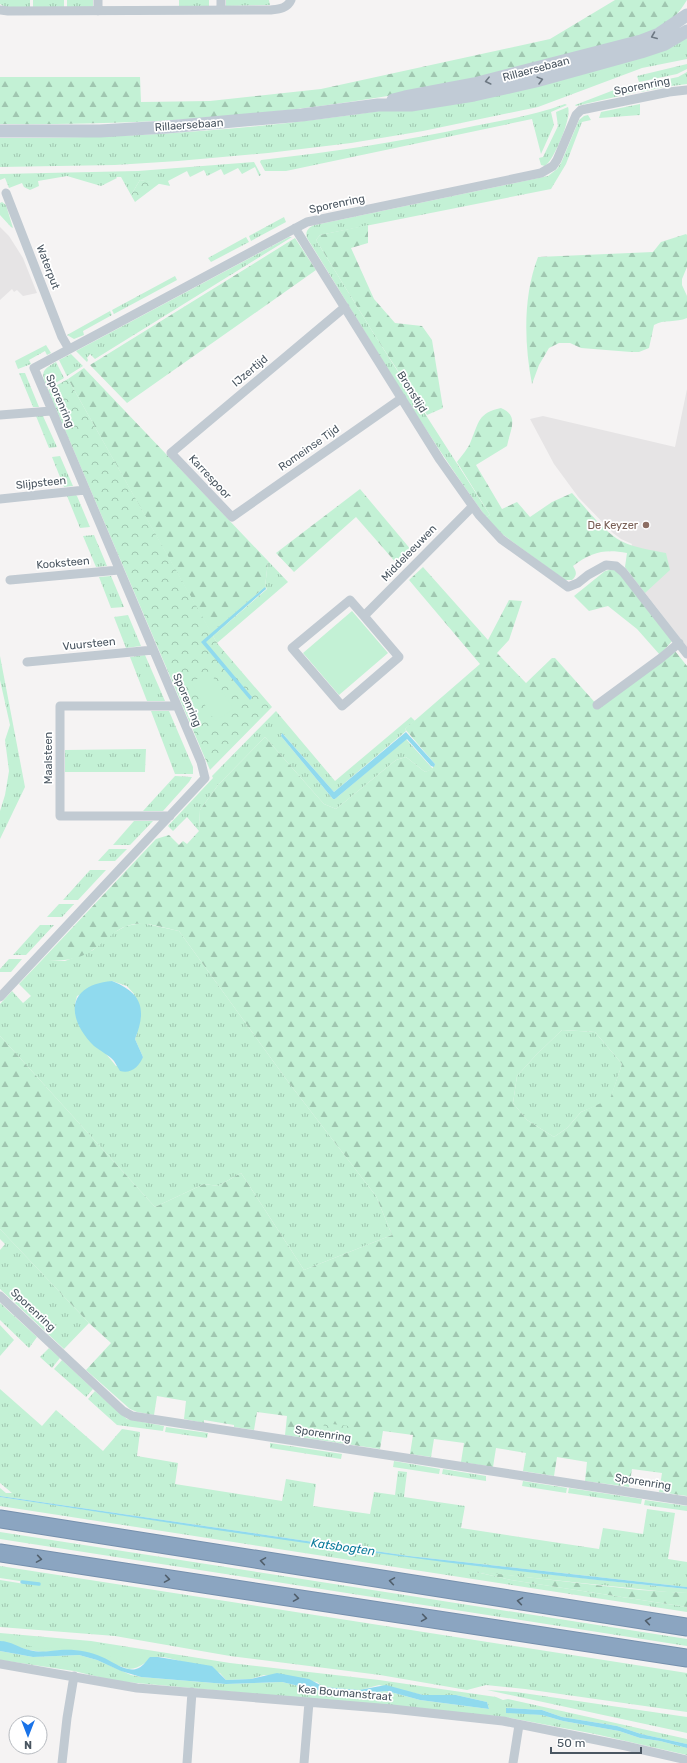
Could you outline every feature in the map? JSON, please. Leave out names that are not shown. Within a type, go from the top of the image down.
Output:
[{"type":"highway","points":[[0,1519],[687,1627]]},
{"type":"highway","points":[[0,1553],[687,1658]]},
{"type":"street","points":[[98,0],[98,11]]},
{"type":"street","points":[[221,0],[221,10]]},
{"type":"street","points":[[0,10],[98,11],[282,8],[289,4],[291,0]]},
{"type":"street","name":"Rillaersebaan","points":[[378,105],[405,96],[481,83],[641,41],[659,34],[687,15]]},
{"type":"street","name":"Rillaersebaan","points":[[0,131],[100,131],[205,125],[302,115],[378,105],[411,105],[536,81],[641,52],[665,44],[687,31]]},
{"type":"street","name":"Sporenring","points":[[0,997],[205,778],[177,706],[34,368],[307,222],[541,173],[553,166],[557,160],[576,115],[581,110],[669,92],[687,90]]},
{"type":"street","name":"Waterput","points":[[6,193],[68,350]]},
{"type":"street","name":"Bronstijd","points":[[295,228],[472,507],[489,528],[568,587],[578,583],[588,575],[606,565],[616,566],[623,572],[679,643]]},
{"type":"street","name":"IJzertijd","points":[[171,453],[345,307]]},
{"type":"street","name":"Romeinse Tijd","points":[[232,517],[402,398]]},
{"type":"street","points":[[0,416],[51,411]]},
{"type":"street","name":"Karrespoor","points":[[171,453],[232,517]]},
{"type":"street","name":"Slijpsteen","points":[[0,499],[85,490]]},
{"type":"street","name":"Middeleeuwen","points":[[364,616],[472,507]]},
{"type":"street","name":"Kooksteen","points":[[10,580],[119,570]]},
{"type":"street","points":[[350,600],[364,616],[398,657],[342,706],[292,648],[350,600]]},
{"type":"street","points":[[597,705],[679,643],[687,654]]},
{"type":"street","name":"Vuursteen","points":[[27,662],[153,650]]},
{"type":"street","name":"Maalsteen","points":[[170,816],[60,816],[60,706],[177,706]]},
{"type":"street","name":"Sporenring","points":[[0,1296],[123,1411],[132,1416],[687,1501]]},
{"type":"street","name":"Kea Boumanstraat","points":[[0,1664],[137,1688],[423,1712],[519,1725],[603,1741],[687,1760]]},
{"type":"street","points":[[62,1763],[74,1676]]},
{"type":"street","points":[[187,1763],[192,1692]]},
{"type":"street","points":[[304,1763],[309,1702]]},
{"type":"street","points":[[513,1763],[519,1725]]},
{"type":"shaded area","points":[[0,227],[9,236],[23,258],[37,293],[23,296],[17,290],[14,292],[12,289],[0,300]]},
{"type":"shaded area","name":"De Keyzer","points":[[687,389],[687,647],[625,567],[632,544],[613,533],[579,498],[554,464],[530,419],[543,416],[675,447]]},
{"type":"green space","points":[[0,0],[30,0],[30,7],[5,7],[0,4]]},
{"type":"green space","points":[[33,0],[64,0],[64,7],[33,7]]},
{"type":"green space","points":[[67,0],[93,0],[93,7],[67,7]]},
{"type":"green space","points":[[179,0],[209,0],[209,6],[179,6]]},
{"type":"green space","points":[[226,0],[269,0],[270,5],[226,6]]},
{"type":"green space","points":[[615,0],[687,0],[671,21],[655,32],[509,72],[365,100],[292,110],[219,117],[73,124],[0,124],[0,77],[140,77],[141,102],[210,101],[321,89],[550,39]]},
{"type":"green space","points":[[687,38],[687,59],[642,68],[538,107],[423,131],[351,143],[268,153],[178,161],[115,165],[0,167],[0,138],[143,135],[237,128],[332,118],[379,111]]},
{"type":"green space","points":[[687,64],[687,69],[677,74],[639,82],[637,76]]},
{"type":"green space","points":[[687,72],[687,84],[641,92],[639,85],[678,77]]},
{"type":"green space","points":[[636,86],[637,92],[575,105],[614,90]]},
{"type":"green space","points":[[565,104],[567,105],[551,112],[554,125],[541,154],[532,119],[286,171],[265,171],[260,162],[261,160],[342,150],[421,137],[520,117]]},
{"type":"green space","points":[[640,104],[640,115],[599,118],[601,112]]},
{"type":"green space","points":[[568,107],[569,112],[565,129],[557,148],[549,162],[545,166],[541,165],[539,158],[543,157],[558,126],[556,112]]},
{"type":"green space","points":[[588,115],[591,120],[582,122],[566,164],[551,189],[320,235],[316,240],[379,342],[490,515],[486,517],[439,449],[394,379],[307,238],[307,232],[309,228],[315,225],[548,176],[557,169],[561,163],[579,120]]},
{"type":"green space","points":[[254,162],[261,175],[259,176],[255,167],[242,174],[238,168],[224,175],[221,169],[207,176],[204,170],[190,177],[187,171],[168,181],[170,186],[140,180],[131,195],[121,177],[116,177],[117,178],[101,186],[67,176],[38,181],[39,186],[30,190],[24,187],[22,183],[9,188],[5,178],[0,180],[0,174],[138,171]]},
{"type":"green space","points":[[140,180],[160,183],[135,202],[131,195]]},
{"type":"green space","points":[[2,202],[6,205],[13,228],[0,215],[0,203]]},
{"type":"green space","points":[[284,217],[286,222],[251,241],[249,236]]},
{"type":"green space","points":[[368,225],[368,243],[351,248],[374,299],[395,323],[422,326],[432,340],[443,408],[427,415],[379,342],[316,240],[320,235]]},
{"type":"green space","points":[[686,234],[687,267],[682,279],[682,285],[687,296],[687,318],[662,322],[654,325],[649,348],[639,352],[581,348],[570,343],[559,343],[549,348],[539,365],[532,384],[527,352],[526,320],[527,304],[533,272],[538,257],[653,252],[661,242]]},
{"type":"green space","points":[[246,237],[249,242],[211,262],[208,258]]},
{"type":"green space","points":[[289,237],[292,237],[95,359],[90,354],[87,358],[87,362],[76,351]]},
{"type":"green space","points":[[295,238],[316,270],[127,403],[90,365]]},
{"type":"green space","points":[[175,276],[177,280],[114,314],[112,310]]},
{"type":"green space","points":[[110,311],[112,315],[83,331],[84,335],[74,339],[67,335]]},
{"type":"green space","points":[[46,345],[51,353],[47,355],[45,351],[29,360],[31,364],[18,369],[15,361]]},
{"type":"green space","points":[[71,354],[83,366],[67,376],[59,360]]},
{"type":"green space","points":[[56,362],[64,378],[47,388],[43,375],[44,372],[47,367]]},
{"type":"green space","points":[[84,368],[268,561],[265,587],[211,633],[68,379]]},
{"type":"green space","points":[[19,373],[25,373],[39,407],[33,407]]},
{"type":"green space","points":[[68,379],[211,632],[265,587],[267,588],[213,636],[217,643],[272,707],[210,770],[48,390]]},
{"type":"green space","points":[[501,408],[507,411],[512,419],[507,446],[476,465],[502,509],[517,502],[530,517],[552,502],[572,493],[608,532],[621,541],[666,553],[670,570],[645,593],[625,567],[627,553],[612,551],[592,555],[573,566],[576,571],[576,575],[572,580],[565,580],[502,534],[486,517],[490,515],[457,462],[468,447],[480,419],[493,410]]},
{"type":"green space","points":[[36,416],[43,416],[57,447],[49,448]]},
{"type":"green space","points":[[60,456],[73,486],[64,487],[52,457]]},
{"type":"green space","points":[[360,489],[412,551],[398,565],[356,517],[294,572],[276,553]]},
{"type":"green space","points":[[76,495],[90,527],[80,528],[67,496]]},
{"type":"green space","points":[[94,535],[107,566],[96,567],[83,536]]},
{"type":"green space","points":[[268,561],[288,582],[217,643],[213,636],[267,589],[265,587]]},
{"type":"green space","points":[[423,567],[488,640],[509,600],[522,601],[509,640],[497,653],[526,683],[552,658],[555,658],[599,707],[675,651],[687,666],[687,1496],[659,1492],[662,1473],[632,1469],[629,1487],[585,1481],[587,1462],[557,1457],[554,1476],[523,1471],[526,1453],[496,1448],[493,1467],[461,1462],[464,1443],[434,1439],[431,1457],[410,1454],[413,1435],[383,1431],[380,1449],[285,1435],[287,1416],[257,1412],[254,1430],[204,1420],[204,1423],[184,1419],[186,1401],[157,1396],[154,1415],[137,1412],[130,1409],[86,1370],[111,1343],[89,1323],[0,1229],[0,1036],[155,1207],[204,1184],[218,1186],[241,1173],[304,1270],[392,1235],[376,1196],[289,1083],[179,931],[153,925],[133,924],[118,930],[98,946],[82,956],[62,960],[41,961],[156,839],[169,835],[179,845],[183,841],[187,844],[199,831],[200,810],[218,785],[265,737],[324,804],[336,809],[396,760],[406,757],[425,772],[432,769],[435,764],[405,729],[480,664],[409,580]],"holes":[[[562,1030],[595,1032],[622,1064],[610,1099],[581,1112],[567,1128],[554,1137],[527,1120],[513,1103],[517,1076]]]},
{"type":"green space","points":[[613,569],[620,574],[672,641],[660,655],[637,629],[608,606],[589,611],[574,596],[605,571]]},
{"type":"green space","points":[[111,576],[124,607],[111,608],[99,577]]},
{"type":"green space","points":[[352,611],[388,653],[339,695],[303,653]]},
{"type":"green space","points":[[128,615],[141,646],[126,648],[114,617]]},
{"type":"green space","points":[[145,655],[165,701],[147,701],[130,657]]},
{"type":"green space","points":[[0,656],[25,787],[0,839],[0,811],[5,795],[9,771],[5,740],[10,725],[0,680]]},
{"type":"green space","points":[[209,671],[234,709],[215,721],[191,683]]},
{"type":"green space","points":[[151,711],[169,711],[193,767],[193,774],[175,774]]},
{"type":"green space","points":[[276,711],[335,781],[411,717],[415,721],[405,729],[406,731],[334,792],[283,734],[281,734],[281,736],[333,799],[335,799],[406,739],[433,769],[425,772],[406,757],[396,760],[336,809],[324,804],[265,737],[218,785],[200,810],[199,831],[187,817],[173,831],[168,826],[213,778],[212,776]]},
{"type":"green space","points":[[146,749],[145,772],[65,772],[65,750]]},
{"type":"green space","points":[[175,776],[192,777],[163,811],[143,811]]},
{"type":"green space","points":[[134,821],[153,821],[130,845],[113,845]]},
{"type":"green space","points":[[109,849],[127,849],[115,861],[98,861]]},
{"type":"green space","points":[[90,870],[106,870],[78,900],[63,900]]},
{"type":"green space","points":[[59,904],[74,904],[62,917],[47,917]]},
{"type":"green space","points":[[142,923],[179,931],[289,1083],[376,1196],[392,1235],[304,1270],[241,1173],[218,1186],[204,1184],[155,1207],[0,1036],[0,1004],[12,991],[23,1003],[31,996],[19,984],[41,961],[65,961],[93,950],[113,933],[126,926]],"holes":[[[112,981],[127,986],[134,994],[137,1034],[135,1039],[143,1057],[116,1066],[76,1017],[75,1004],[77,996]]]},
{"type":"green space","points":[[40,925],[54,925],[26,955],[13,955]]},
{"type":"green space","points":[[9,959],[22,959],[11,972],[0,972],[0,969]]},
{"type":"green space","points":[[562,1030],[595,1032],[622,1064],[610,1100],[581,1112],[567,1128],[554,1137],[527,1120],[513,1103],[517,1076]]},
{"type":"green space","points":[[0,1229],[89,1323],[64,1349],[0,1289],[0,1250],[5,1244],[0,1239]]},
{"type":"green space","points":[[0,1303],[37,1337],[29,1348],[0,1320]]},
{"type":"green space","points":[[0,1325],[14,1340],[0,1356]]},
{"type":"green space","points":[[49,1348],[60,1358],[52,1368],[40,1357]]},
{"type":"green space","points":[[62,1360],[93,1389],[86,1397],[54,1369]]},
{"type":"green space","points":[[0,1389],[42,1426],[56,1410],[103,1451],[122,1429],[140,1432],[137,1456],[178,1463],[175,1484],[282,1501],[286,1479],[316,1484],[313,1506],[370,1514],[374,1492],[395,1495],[398,1471],[407,1472],[404,1497],[465,1506],[461,1528],[599,1549],[603,1528],[643,1534],[647,1509],[675,1513],[668,1559],[687,1562],[687,1587],[409,1556],[0,1496],[0,1488],[6,1493],[12,1493],[0,1483]]},
{"type":"green space","points":[[95,1391],[127,1419],[164,1426],[163,1431],[117,1425],[88,1399]]},
{"type":"green space","points":[[324,1423],[349,1426],[347,1442],[322,1438]]},
{"type":"green space","points":[[166,1427],[208,1433],[207,1438],[165,1432]]},
{"type":"green space","points":[[270,1443],[342,1454],[341,1459],[270,1448]]},
{"type":"green space","points":[[394,1461],[440,1469],[439,1474],[393,1467]]},
{"type":"green space","points":[[443,1469],[486,1476],[486,1481],[442,1474]]},
{"type":"green space","points":[[523,1481],[567,1488],[566,1493],[522,1486]]},
{"type":"green space","points":[[569,1488],[642,1499],[641,1504],[568,1493]]},
{"type":"green space","points":[[0,1497],[429,1559],[687,1589],[687,1593],[667,1592],[476,1572],[511,1580],[687,1607],[687,1612],[0,1506]]},
{"type":"green space","points":[[645,1500],[687,1506],[687,1511],[644,1505]]},
{"type":"green space","points":[[0,1532],[687,1639],[687,1646],[0,1539]]},
{"type":"green space","points":[[0,1566],[687,1673],[687,1712],[525,1689],[486,1685],[467,1690],[380,1675],[230,1656],[115,1636],[0,1627],[0,1580],[25,1584],[26,1582],[0,1578]]},
{"type":"green space","points":[[472,1571],[640,1590],[687,1593],[687,1607],[511,1580]]},
{"type":"green space","points":[[0,1633],[91,1641],[230,1663],[379,1680],[496,1697],[503,1700],[508,1699],[687,1739],[687,1744],[641,1734],[617,1726],[562,1717],[542,1710],[506,1708],[519,1713],[542,1715],[563,1721],[619,1731],[640,1738],[660,1741],[687,1748],[687,1755],[595,1734],[505,1717],[115,1681],[74,1671],[0,1660],[0,1651],[33,1657],[79,1655],[97,1660],[131,1675],[141,1677],[226,1684],[282,1682],[316,1690],[352,1694],[387,1691],[420,1700],[489,1709],[487,1702],[456,1695],[423,1695],[379,1685],[360,1690],[345,1689],[323,1687],[317,1682],[264,1675],[251,1679],[226,1680],[220,1673],[178,1660],[162,1657],[153,1658],[137,1668],[129,1669],[68,1650],[43,1652],[28,1650],[0,1641]]},
{"type":"green space","points":[[13,1635],[91,1643],[147,1651],[134,1665],[93,1651],[67,1647],[40,1649],[13,1641]]},
{"type":"green space","points":[[487,1690],[516,1692],[687,1717],[687,1733]]},
{"type":"water","points":[[265,587],[266,589],[206,642],[252,697],[250,700],[201,642]]},
{"type":"water","points":[[406,732],[435,764],[434,767],[431,766],[407,739],[335,799],[333,799],[281,736],[282,733],[334,792]]},
{"type":"water","points":[[112,981],[130,991],[136,997],[141,1011],[141,1019],[135,1039],[143,1057],[137,1067],[131,1071],[120,1071],[112,1059],[94,1046],[78,1024],[75,1014],[75,1004],[79,996],[86,989],[97,984]]},
{"type":"water","name":"Katsbogten","points":[[0,1496],[409,1556],[687,1587],[687,1589],[515,1571],[429,1560],[172,1523]]},
{"type":"water","points":[[0,1641],[8,1642],[25,1649],[44,1652],[76,1650],[87,1652],[132,1670],[142,1666],[150,1657],[158,1657],[212,1666],[226,1680],[251,1679],[277,1673],[309,1679],[324,1687],[359,1690],[386,1685],[423,1695],[456,1695],[487,1702],[489,1709],[420,1700],[387,1691],[352,1694],[316,1690],[282,1682],[226,1684],[141,1677],[121,1671],[97,1660],[79,1655],[33,1657],[0,1651]]},
{"type":"water","points":[[506,1708],[542,1710],[562,1717],[617,1726],[641,1734],[687,1744],[687,1748],[660,1741],[640,1738],[619,1731],[563,1721],[542,1715],[506,1713]]},
{"type":"waterway","points":[[22,1582],[39,1584]]},
{"type":"place","name":"De Keyzer","points":[[646,525]]}]
